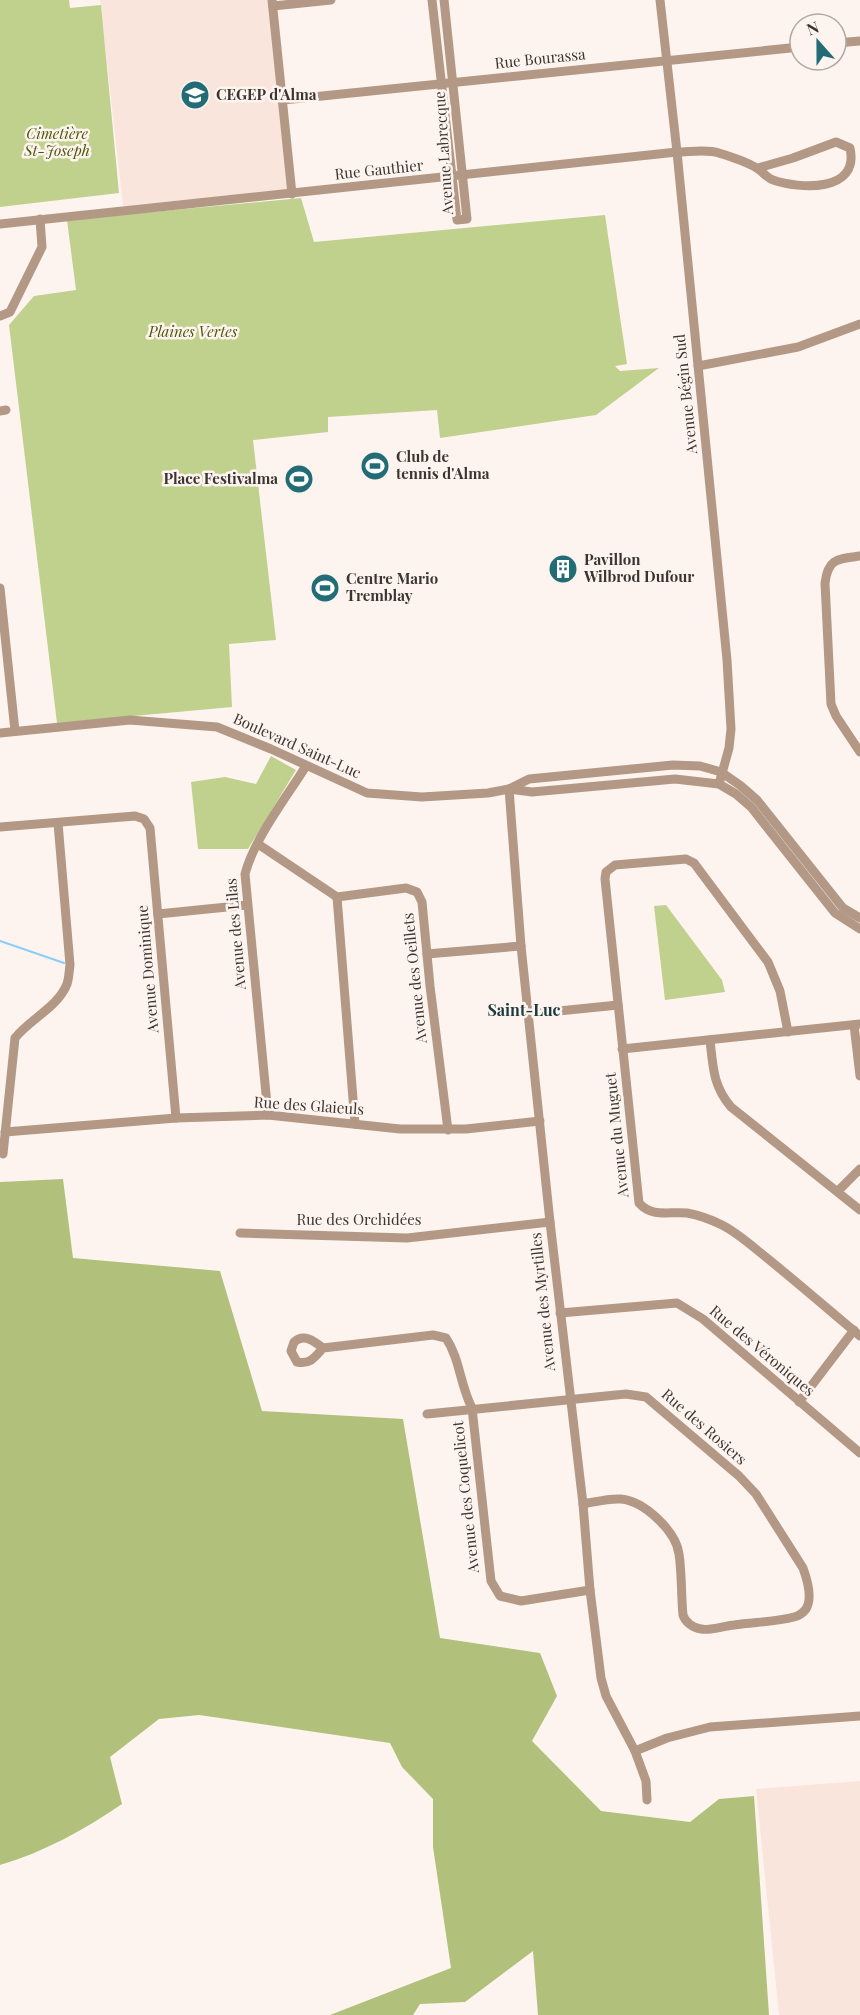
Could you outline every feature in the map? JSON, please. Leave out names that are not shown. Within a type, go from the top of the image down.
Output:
[{"type":"street","points":[[292,194],[272,3],[331,0]]},
{"type":"street","name":"Avenue Labrecque","points":[[432,0],[441,85],[458,176]]},
{"type":"street","name":"Avenue Labrecque","points":[[444,0],[453,83],[458,176]]},
{"type":"street","name":"Avenue Bégin Sud","points":[[660,0],[726,648],[731,729],[729,748],[719,784]]},
{"type":"street","name":"Rue Bourassa","points":[[283,100],[788,48]]},
{"type":"street","name":"Rue Gauthier","points":[[0,224],[677,152],[716,152],[758,168],[771,179],[783,182],[823,184],[843,180],[851,173],[854,159],[850,148],[836,142],[793,159],[758,168]]},
{"type":"street","points":[[0,316],[10,312],[42,247],[40,219]]},
{"type":"street","points":[[698,366],[798,347],[860,324]]},
{"type":"street","points":[[860,556],[838,559],[831,564],[826,572],[825,583],[831,704],[836,716],[860,752]]},
{"type":"street","points":[[0,588],[15,731]]},
{"type":"street","name":"Boulevard Saint-Luc","points":[[0,733],[130,720],[217,727],[271,749],[367,794],[422,797],[488,793],[509,789],[529,779],[673,765],[700,766],[721,772],[757,800],[843,908],[860,918]]},
{"type":"street","name":"Avenue des Lilas","points":[[268,1115],[245,874],[248,861],[306,766]]},
{"type":"street","name":"Boulevard Saint-Luc","points":[[509,789],[532,792],[675,780],[719,784],[736,794],[751,807],[836,913],[860,929]]},
{"type":"street","name":"Avenue des Myrtilles","points":[[509,789],[521,946],[549,1222],[584,1504],[590,1590],[601,1678],[606,1696],[635,1751],[646,1781],[647,1800]]},
{"type":"street","name":"Avenue Dominique","points":[[58,823],[135,816],[144,819],[150,828],[176,1118]]},
{"type":"street","points":[[0,827],[58,823],[70,965],[68,983],[62,995],[22,1029],[15,1038],[3,1154]]},
{"type":"street","points":[[258,844],[337,897],[355,1124]]},
{"type":"street","name":"Avenue du Muguet","points":[[788,1032],[780,991],[768,962],[694,863],[686,859],[615,865],[606,872],[639,1203],[644,1209],[660,1214],[674,1212],[696,1215],[723,1226],[769,1260],[857,1333]]},
{"type":"street","name":"Avenue des Oeillets","points":[[337,897],[406,888],[417,892],[422,902],[448,1130]]},
{"type":"street","points":[[158,914],[248,905]]},
{"type":"street","points":[[427,954],[521,946]]},
{"type":"street","points":[[529,1014],[618,1005]]},
{"type":"street","points":[[622,1049],[857,1024],[860,1076]]},
{"type":"street","points":[[710,1040],[716,1083],[726,1101],[860,1210]]},
{"type":"street","name":"Rue des Glaieuls","points":[[5,1132],[176,1118],[268,1115],[400,1129],[448,1130],[540,1121]]},
{"type":"street","points":[[838,1191],[860,1169]]},
{"type":"street","name":"Rue des Orchidées","points":[[240,1233],[407,1238],[549,1222]]},
{"type":"street","name":"Rue des Véroniques","points":[[560,1313],[677,1303],[703,1318],[860,1453]]},
{"type":"street","points":[[799,1402],[857,1333]]},
{"type":"street","name":"Avenue des Coquelicot","points":[[323,1348],[433,1335],[446,1338],[454,1349],[465,1394],[472,1408],[491,1581],[500,1596],[521,1601],[590,1590]]},
{"type":"street","name":"Rue des Rosiers","points":[[427,1414],[626,1394],[646,1397],[739,1476],[756,1494],[803,1568],[809,1601],[806,1609],[798,1616],[777,1620],[716,1629],[700,1629],[693,1626],[685,1620],[683,1615],[679,1552],[672,1536],[659,1520],[647,1510],[622,1499],[584,1504]]},
{"type":"street","points":[[635,1751],[667,1738],[710,1727],[860,1716]]},
{"type":"shaded area","name":"CEGEP d'Alma","points":[[100,0],[269,0],[288,190],[123,206]]},
{"type":"shaded area","points":[[860,1781],[860,2015],[779,2015],[756,1789]]},
{"type":"green space","name":"Cimetière St-Joseph","points":[[0,0],[69,0],[70,8],[101,5],[119,193],[0,207]]},
{"type":"green space","name":"Plaines Vertes","points":[[301,198],[314,242],[605,215],[627,364],[615,366],[620,371],[659,368],[596,415],[440,438],[437,410],[328,417],[328,432],[253,440],[276,640],[229,644],[232,707],[57,723],[9,325],[34,296],[76,290],[67,220]]},
{"type":"green space","points":[[271,756],[296,770],[248,849],[198,849],[191,782],[225,777],[256,784]]},
{"type":"green space","points":[[666,905],[722,980],[725,992],[665,1000],[654,906]]},
{"type":"green space","points":[[63,1179],[73,1258],[220,1271],[262,1411],[403,1419],[440,1638],[540,1653],[557,1696],[532,1741],[601,1811],[690,1822],[719,1799],[754,1796],[769,2015],[538,2015],[533,1951],[465,2002],[420,2004],[413,2015],[330,2015],[451,1968],[433,1847],[433,1799],[402,1767],[390,1743],[199,1715],[159,1719],[110,1757],[122,1804],[63,1839],[32,1854],[0,1865],[0,1182]]},
{"type":"waterway","points":[[0,941],[64,963]]},
{"type":"place","name":"CEGEP d'Alma","points":[[195,95]]},
{"type":"place","name":"Club de tennis d'Alma","points":[[375,466]]},
{"type":"place","name":"Place Festivalma","points":[[299,479]]},
{"type":"place","name":"Pavillon Wilbrod Dufour","points":[[563,569]]},
{"type":"place","name":"Centre Mario Tremblay","points":[[325,588]]},
{"type":"district","name":"Saint-Luc","points":[[524,1010]]}]
